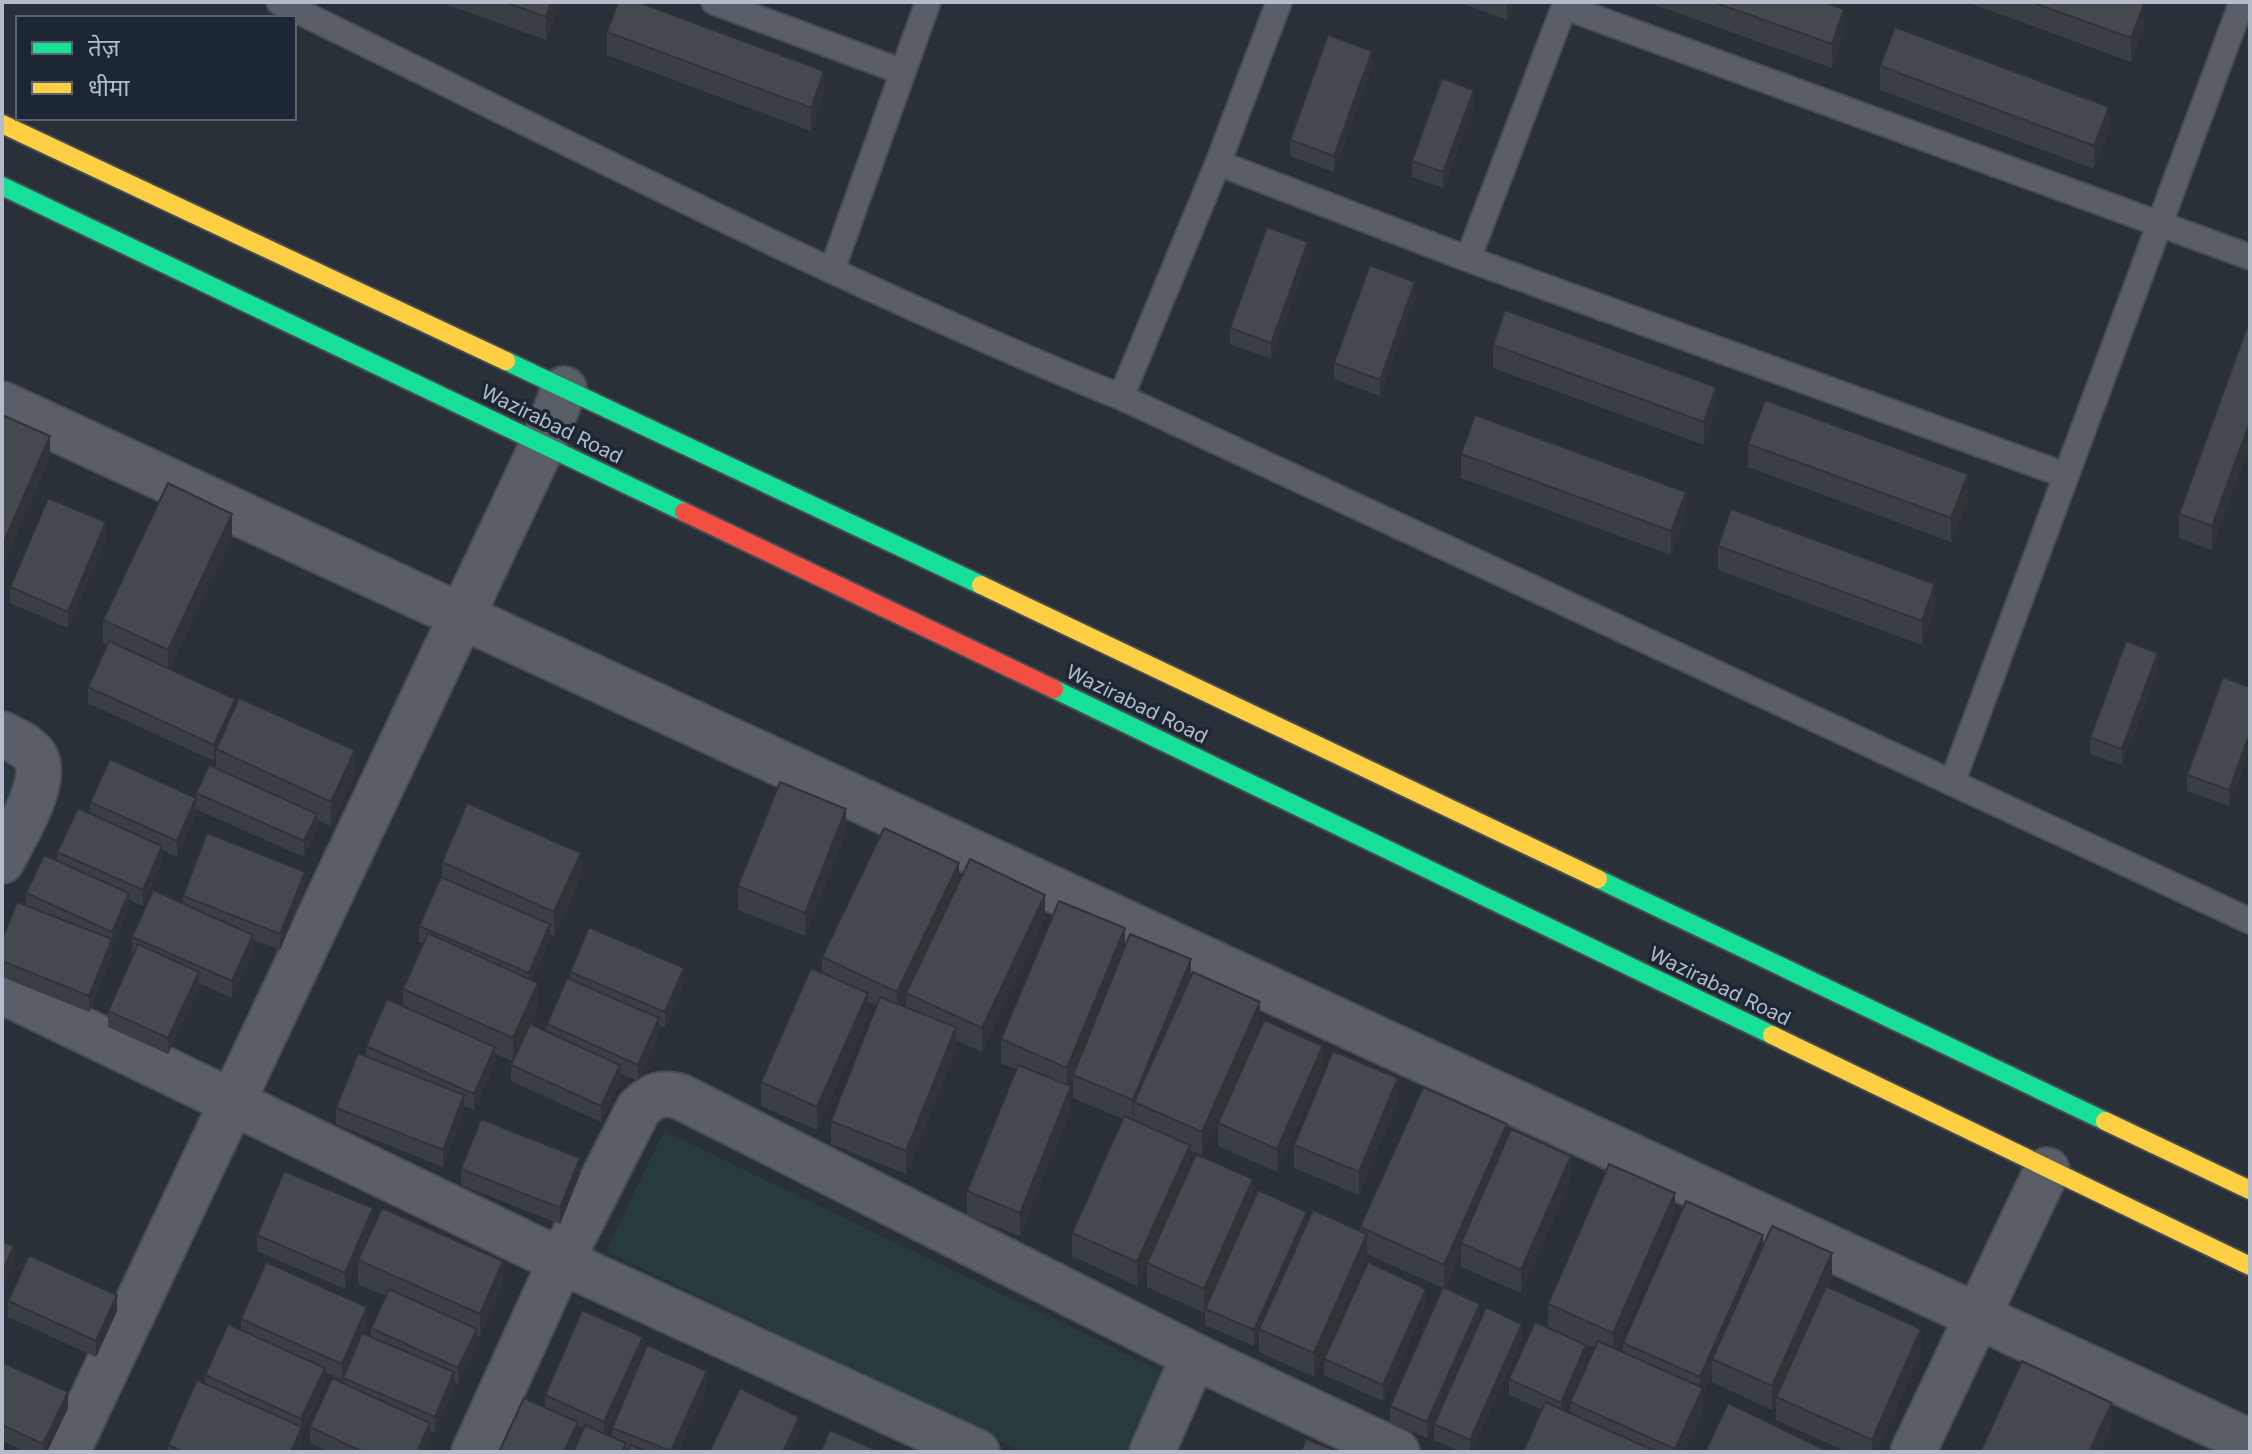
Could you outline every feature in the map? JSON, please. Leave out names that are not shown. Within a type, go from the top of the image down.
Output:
[{"type":"highway","name":"Wazirabad Road","points":[[2,124],[1774,961],[2250,1190]]},
{"type":"highway","name":"Wazirabad Road","points":[[2,186],[2250,1266]]},
{"type":"street","points":[[67,1452],[543,444],[564,389]]},
{"type":"street","points":[[2,404],[2250,1442]]},
{"type":"street","points":[[2,734],[21,743],[36,757],[39,774],[37,790],[2,861]]},
{"type":"street","points":[[2,991],[561,1261],[977,1452]]},
{"type":"street","points":[[474,1452],[561,1261],[639,1108],[650,1097],[666,1092],[1194,1356],[1397,1452]]},
{"type":"street","points":[[1913,1452],[2047,1170]]},
{"type":"street","points":[[1152,1452],[1194,1356]]},
{"type":"lane","points":[[279,2],[832,270],[1053,370],[1121,397],[2250,921]]},
{"type":"lane","points":[[714,2],[903,72]]},
{"type":"lane","points":[[832,270],[928,2]]},
{"type":"lane","points":[[1121,397],[1218,163],[1279,2]]},
{"type":"lane","points":[[1952,783],[2242,2]]},
{"type":"lane","points":[[1468,259],[1566,4],[2250,257]]},
{"type":"lane","points":[[1218,163],[1468,259],[2065,475]]},
{"type":"green space","points":[[2,765],[32,780],[2,844]]},
{"type":"green space","points":[[664,1131],[1178,1379],[1142,1452],[1022,1452],[606,1251]]},
{"type":"building","points":[[505,2],[551,2],[546,17]]},
{"type":"building","points":[[618,2],[638,2],[824,71],[811,108],[607,32]]},
{"type":"building","points":[[1713,2],[1823,2],[1844,9],[1832,44]]},
{"type":"building","points":[[2031,2],[2139,2],[2144,4],[2131,38]]},
{"type":"building","points":[[1895,27],[2109,107],[2094,146],[1880,66]]},
{"type":"building","points":[[1328,35],[1372,51],[1334,156],[1290,140]]},
{"type":"building","points":[[1442,78],[1474,90],[1443,172],[1412,161]]},
{"type":"building","points":[[1267,227],[1308,242],[1271,343],[1230,328]]},
{"type":"building","points":[[1370,265],[1415,282],[1380,380],[1334,363]]},
{"type":"building","points":[[1505,310],[1716,387],[1704,422],[1493,345]]},
{"type":"building","points":[[2250,319],[2250,422],[2212,526],[2179,514]]},
{"type":"building","points":[[1765,400],[1968,474],[1951,518],[1748,444]]},
{"type":"building","points":[[2,415],[50,436],[2,546]]},
{"type":"building","points":[[1475,415],[1686,492],[1671,531],[1461,454]]},
{"type":"building","points":[[168,483],[232,514],[168,650],[103,620]]},
{"type":"building","points":[[48,498],[106,522],[68,612],[10,587]]},
{"type":"building","points":[[1731,509],[1935,584],[1922,621],[1718,546]]},
{"type":"building","points":[[109,641],[235,699],[214,745],[88,687]]},
{"type":"building","points":[[2126,641],[2158,653],[2122,749],[2090,738]]},
{"type":"building","points":[[2223,677],[2250,687],[2250,733],[2229,790],[2187,775]]},
{"type":"building","points":[[239,698],[355,750],[331,802],[216,749]]},
{"type":"building","points":[[110,759],[196,798],[177,841],[90,802]]},
{"type":"building","points":[[209,765],[317,814],[304,841],[196,793]]},
{"type":"building","points":[[780,782],[846,809],[805,913],[738,886]]},
{"type":"building","points":[[467,803],[581,853],[554,912],[442,862]]},
{"type":"building","points":[[78,808],[162,846],[143,890],[57,852]]},
{"type":"building","points":[[884,828],[959,863],[897,992],[822,957]]},
{"type":"building","points":[[207,833],[305,872],[280,934],[183,896]]},
{"type":"building","points":[[44,855],[129,893],[112,932],[26,893]]},
{"type":"building","points":[[970,859],[1045,895],[982,1028],[906,993]]},
{"type":"building","points":[[441,877],[550,924],[529,973],[419,926]]},
{"type":"building","points":[[153,890],[253,935],[232,981],[132,937]]},
{"type":"building","points":[[1059,901],[1125,928],[1067,1068],[1001,1039]]},
{"type":"building","points":[[17,902],[112,939],[89,996],[2,961],[2,939]]},
{"type":"building","points":[[589,927],[684,968],[665,1012],[570,972]]},
{"type":"building","points":[[428,933],[538,983],[513,1038],[403,989]]},
{"type":"building","points":[[1130,934],[1191,959],[1133,1100],[1073,1075]]},
{"type":"building","points":[[138,944],[199,972],[168,1038],[108,1011]]},
{"type":"building","points":[[811,968],[868,993],[817,1107],[761,1082]]},
{"type":"building","points":[[1193,972],[1260,1002],[1202,1132],[1134,1102]]},
{"type":"building","points":[[567,978],[659,1018],[638,1065],[547,1024]]},
{"type":"building","points":[[880,997],[956,1027],[906,1151],[831,1121]]},
{"type":"building","points":[[387,999],[495,1047],[474,1094],[366,1046]]},
{"type":"building","points":[[1264,1020],[1323,1046],[1277,1149],[1218,1123]]},
{"type":"building","points":[[530,1024],[620,1065],[601,1106],[511,1065]]},
{"type":"building","points":[[1333,1051],[1398,1078],[1359,1172],[1294,1145]]},
{"type":"building","points":[[358,1053],[464,1095],[443,1150],[336,1108]]},
{"type":"building","points":[[1018,1065],[1071,1086],[1020,1213],[967,1191]]},
{"type":"building","points":[[1423,1087],[1507,1124],[1444,1265],[1360,1227]]},
{"type":"building","points":[[1124,1116],[1190,1145],[1137,1262],[1072,1233]]},
{"type":"building","points":[[481,1119],[580,1158],[560,1208],[461,1169]]},
{"type":"building","points":[[1511,1129],[1571,1156],[1521,1270],[1461,1243]]},
{"type":"building","points":[[1196,1154],[1253,1179],[1204,1289],[1147,1263]]},
{"type":"building","points":[[1609,1164],[1675,1193],[1613,1333],[1548,1304]]},
{"type":"building","points":[[284,1171],[373,1208],[345,1273],[257,1235]]},
{"type":"building","points":[[1258,1190],[1307,1212],[1254,1330],[1205,1309]]},
{"type":"building","points":[[1686,1201],[1763,1235],[1700,1377],[1623,1343]]},
{"type":"building","points":[[382,1208],[503,1261],[480,1314],[358,1260]]},
{"type":"building","points":[[1313,1210],[1367,1234],[1314,1353],[1259,1329]]},
{"type":"building","points":[[1772,1226],[1832,1253],[1772,1386],[1712,1359]]},
{"type":"building","points":[[2,1241],[14,1246],[2,1272]]},
{"type":"building","points":[[29,1255],[117,1295],[96,1341],[8,1301]]},
{"type":"building","points":[[266,1262],[367,1307],[342,1364],[241,1319]]},
{"type":"building","points":[[1368,1262],[1426,1289],[1383,1385],[1324,1359]]},
{"type":"building","points":[[1826,1286],[1921,1329],[1872,1440],[1776,1397]]},
{"type":"building","points":[[1443,1287],[1480,1304],[1427,1422],[1390,1406]]},
{"type":"building","points":[[389,1289],[477,1329],[458,1368],[371,1328]]},
{"type":"building","points":[[1486,1307],[1522,1324],[1470,1440],[1434,1424]]},
{"type":"building","points":[[582,1310],[643,1337],[604,1422],[545,1395]]},
{"type":"building","points":[[1535,1322],[1586,1345],[1561,1403],[1509,1379]]},
{"type":"building","points":[[228,1324],[325,1368],[301,1419],[205,1375]]},
{"type":"building","points":[[362,1333],[454,1372],[435,1417],[343,1378]]},
{"type":"building","points":[[1598,1341],[1703,1388],[1675,1449],[1570,1402]]},
{"type":"building","points":[[647,1345],[707,1371],[671,1451],[612,1428]]},
{"type":"building","points":[[2022,1361],[2112,1403],[2089,1452],[1980,1452]]},
{"type":"building","points":[[2,1362],[68,1392],[43,1444],[2,1425]]},
{"type":"building","points":[[332,1378],[430,1423],[417,1452],[363,1452],[310,1427]]},
{"type":"building","points":[[197,1380],[302,1427],[291,1452],[184,1452],[168,1445]]},
{"type":"building","points":[[740,1388],[799,1417],[783,1452],[709,1452]]},
{"type":"building","points":[[524,1398],[578,1422],[564,1452],[499,1452]]},
{"type":"building","points":[[1545,1402],[1657,1452],[1523,1452]]},
{"type":"building","points":[[1728,1403],[1830,1452],[1705,1452]]},
{"type":"building","points":[[585,1425],[626,1443],[622,1452],[573,1452]]},
{"type":"building","points":[[830,1430],[874,1449],[873,1452],[820,1452]]},
{"type":"building","points":[[1306,1439],[1340,1452],[1301,1452]]},
{"type":"building","points":[[631,1445],[647,1452],[627,1452]]},
{"type":"traffic: fast","points":[[2,186],[684,512]]},
{"type":"traffic: fast","points":[[506,361],[981,585]]},
{"type":"traffic: fast","points":[[1054,689],[1772,1035]]},
{"type":"traffic: fast","points":[[1598,879],[2105,1121]]},
{"type":"traffic: slow","points":[[2,124],[506,361]]},
{"type":"traffic: slow","points":[[981,585],[1598,879]]},
{"type":"traffic: slow","points":[[1772,1035],[2250,1266]]},
{"type":"traffic: slow","points":[[2105,1121],[2250,1190]]},
{"type":"traffic: jam","points":[[684,512],[1054,689]]}]
